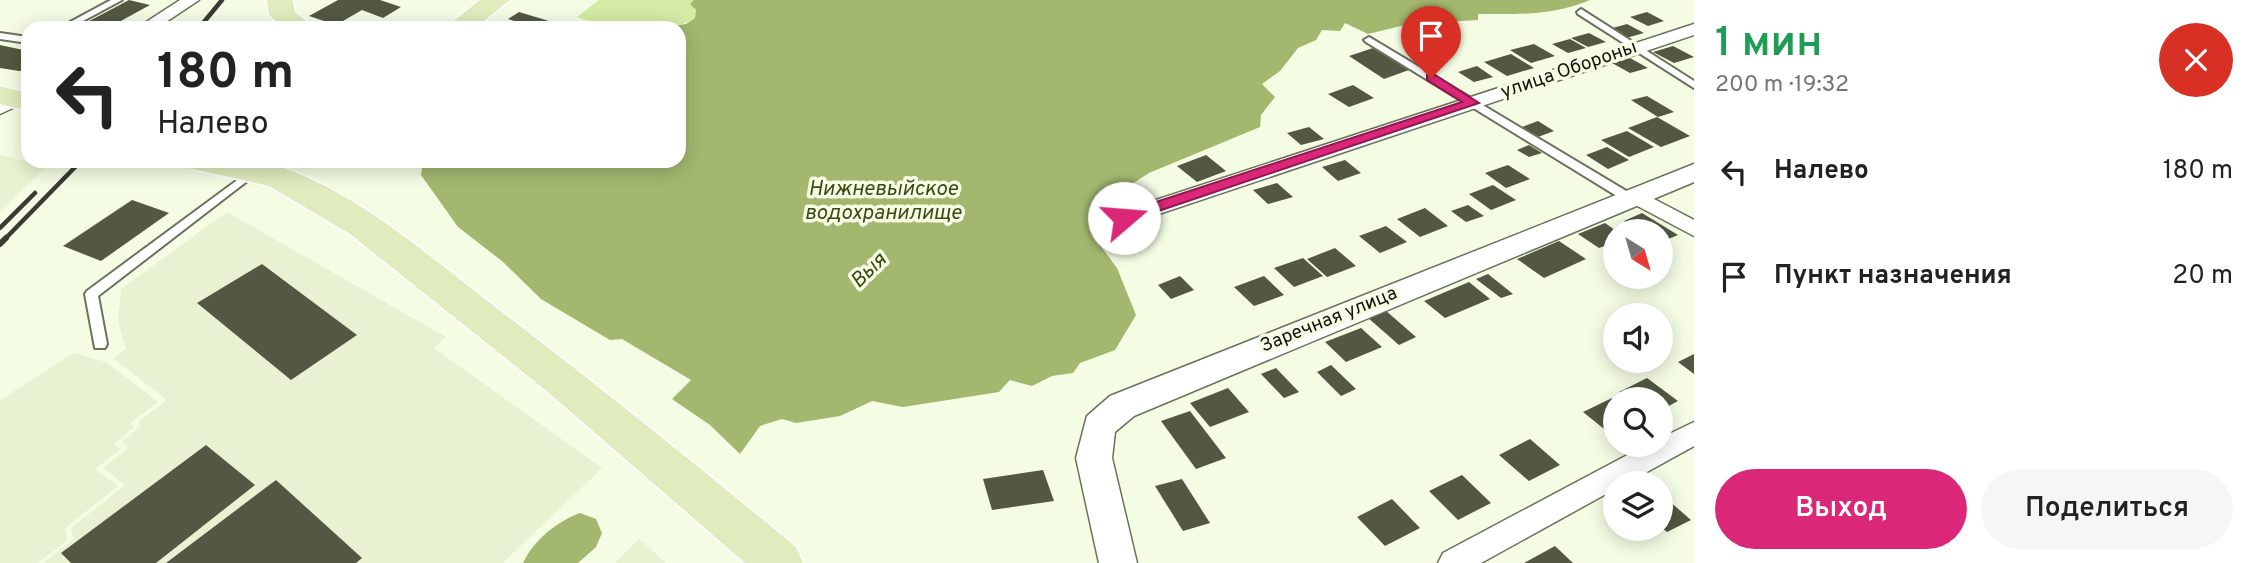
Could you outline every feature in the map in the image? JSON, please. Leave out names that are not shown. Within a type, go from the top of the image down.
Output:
[{"type":"main road","points":[[467,21],[497,0]]},
{"type":"main road","points":[[256,168],[321,198],[444,287],[698,492],[779,563]]},
{"type":"street","points":[[156,21],[187,1]]},
{"type":"street","name":"улица Обороны","points":[[1124,218],[1694,29]]},
{"type":"street","name":"Заречная улица","points":[[1118,563],[1094,458],[1099,426],[1122,406],[1694,172]]},
{"type":"street","points":[[1632,197],[1694,229]]},
{"type":"street","points":[[1453,563],[1694,433]]},
{"type":"lane","points":[[77,21],[118,0]]},
{"type":"lane","points":[[1581,12],[1694,85]]},
{"type":"lane","points":[[0,36],[21,39]]},
{"type":"lane","points":[[1369,40],[1632,197]]},
{"type":"lane","points":[[100,344],[91,294],[245,168]]},
{"type":"shaded area","points":[[599,0],[694,0],[690,4],[696,10],[695,18],[686,22],[591,21],[577,17]]},
{"type":"shaded area","points":[[0,155],[21,160],[21,168],[45,168],[0,211]]},
{"type":"shaded area","points":[[227,212],[446,337],[434,348],[602,468],[503,563],[43,563],[74,539],[71,528],[125,485],[103,468],[128,448],[122,442],[141,426],[138,422],[167,400],[113,358],[126,349],[118,322],[121,289]]},
{"type":"shaded area","points":[[74,353],[106,362],[158,402],[130,423],[134,427],[114,444],[121,449],[95,469],[118,486],[65,528],[67,541],[37,563],[0,563],[0,400]]},
{"type":"shaded area","points":[[639,539],[666,563],[615,563]]},
{"type":"water","name":"Нижневыйское водохранилище","points":[[694,0],[1590,0],[1562,9],[1521,14],[1478,14],[1478,20],[1409,24],[1368,34],[1345,23],[1340,31],[1322,30],[1316,40],[1298,48],[1280,71],[1262,84],[1275,97],[1261,115],[1260,127],[1149,173],[1113,196],[1107,211],[1092,212],[1090,219],[1095,230],[1104,233],[1100,245],[1117,268],[1136,315],[1115,350],[1080,363],[1073,373],[1052,376],[1032,386],[1010,380],[999,392],[903,407],[872,401],[840,416],[796,423],[782,419],[760,426],[740,454],[710,425],[672,399],[691,380],[622,339],[610,340],[541,299],[502,261],[458,227],[421,175],[422,168],[686,168],[686,24],[695,18],[696,10],[690,4]]},
{"type":"building","points":[[129,0],[150,5],[121,21],[89,21]]},
{"type":"building","points":[[338,0],[380,0],[401,7],[383,18],[362,10],[343,21],[324,21],[309,16]]},
{"type":"building","points":[[519,12],[549,21],[514,21],[508,19]]},
{"type":"building","points":[[1647,12],[1664,21],[1648,26],[1630,17]]},
{"type":"building","points":[[1627,24],[1644,33],[1626,38],[1609,29]]},
{"type":"building","points":[[1589,33],[1606,42],[1588,47],[1571,38]]},
{"type":"building","points":[[1570,39],[1586,48],[1568,53],[1552,44]]},
{"type":"building","points":[[1534,44],[1555,56],[1531,63],[1510,50]]},
{"type":"building","points":[[0,45],[21,50],[21,71],[0,68]]},
{"type":"building","points":[[1673,46],[1694,57],[1674,63],[1653,52]]},
{"type":"building","points":[[1373,48],[1409,70],[1384,79],[1349,56]]},
{"type":"building","points":[[1511,54],[1534,68],[1507,76],[1484,62]]},
{"type":"building","points":[[1630,58],[1648,68],[1630,73],[1612,63]]},
{"type":"building","points":[[1477,66],[1493,77],[1474,82],[1458,72]]},
{"type":"building","points":[[1353,85],[1374,98],[1349,107],[1328,94]]},
{"type":"building","points":[[1647,96],[1674,112],[1658,117],[1631,100]]},
{"type":"building","points":[[1657,117],[1690,136],[1661,147],[1628,128]]},
{"type":"building","points":[[1538,121],[1554,131],[1538,137],[1522,127]]},
{"type":"building","points":[[1309,127],[1324,139],[1301,145],[1287,133]]},
{"type":"building","points":[[1627,131],[1654,147],[1629,157],[1601,140]]},
{"type":"building","points":[[1529,145],[1542,153],[1529,157],[1517,150]]},
{"type":"building","points":[[1607,147],[1629,160],[1608,169],[1586,155]]},
{"type":"building","points":[[1206,155],[1226,171],[1197,182],[1177,166]]},
{"type":"building","points":[[1345,160],[1361,173],[1338,181],[1322,167]]},
{"type":"building","points":[[1508,165],[1530,179],[1506,188],[1485,173]]},
{"type":"building","points":[[1277,183],[1293,197],[1268,204],[1253,190]]},
{"type":"building","points":[[1493,185],[1516,200],[1491,210],[1469,194]]},
{"type":"building","points":[[132,200],[169,213],[101,261],[63,246]]},
{"type":"building","points":[[1468,205],[1484,216],[1466,222],[1451,211]]},
{"type":"building","points":[[1425,208],[1448,226],[1420,237],[1397,219]]},
{"type":"building","points":[[1642,213],[1652,219],[1628,219]]},
{"type":"building","points":[[1603,224],[1603,246],[1599,248],[1578,234]]},
{"type":"building","points":[[1386,226],[1407,242],[1380,253],[1359,236]]},
{"type":"building","points":[[1559,241],[1586,259],[1544,278],[1517,259]]},
{"type":"building","points":[[1335,248],[1356,266],[1327,277],[1307,259]]},
{"type":"building","points":[[1303,258],[1323,276],[1294,287],[1274,268]]},
{"type":"building","points":[[262,264],[357,335],[291,380],[197,303]]},
{"type":"building","points":[[1488,274],[1513,294],[1501,298],[1476,279]]},
{"type":"building","points":[[1180,276],[1194,290],[1171,299],[1158,285]]},
{"type":"building","points":[[1264,276],[1284,295],[1254,306],[1234,287]]},
{"type":"building","points":[[1469,282],[1490,299],[1445,318],[1424,301]]},
{"type":"building","points":[[1385,310],[1416,337],[1399,345],[1367,317]]},
{"type":"building","points":[[1361,328],[1382,347],[1346,362],[1325,342]]},
{"type":"building","points":[[1694,354],[1694,374],[1678,362]]},
{"type":"building","points":[[1331,365],[1356,389],[1341,396],[1317,372]]},
{"type":"building","points":[[1276,368],[1299,392],[1284,398],[1261,374]]},
{"type":"building","points":[[1647,378],[1659,387],[1629,387]]},
{"type":"building","points":[[1228,388],[1249,412],[1210,427],[1190,403]]},
{"type":"building","points":[[1603,402],[1603,428],[1583,412]]},
{"type":"building","points":[[1190,411],[1226,458],[1196,469],[1161,421]]},
{"type":"building","points":[[1530,439],[1560,465],[1529,481],[1499,455]]},
{"type":"building","points":[[206,445],[255,485],[156,563],[71,563],[61,553]]},
{"type":"building","points":[[1043,470],[1054,501],[992,510],[983,479]]},
{"type":"building","points":[[1462,475],[1491,503],[1458,520],[1429,491]]},
{"type":"building","points":[[1182,479],[1210,523],[1183,531],[1155,486]]},
{"type":"building","points":[[276,480],[362,558],[356,563],[166,563]]},
{"type":"building","points":[[1392,499],[1420,528],[1385,546],[1357,517]]},
{"type":"building","points":[[1673,504],[1691,520],[1673,529]]},
{"type":"building","points":[[1555,546],[1573,563],[1524,563]]},
{"type":"waterway","name":"Выя","points":[[546,563],[580,533]]},
{"type":"railway","points":[[205,21],[222,0]]},
{"type":"railway","points":[[4,240],[74,168]]},
{"type":"railway","points":[[0,228],[35,193]]},
{"type":"railway","points":[[0,244],[4,240]]},
{"type":"route","points":[[1124,218],[1473,103],[1431,78]]}]
